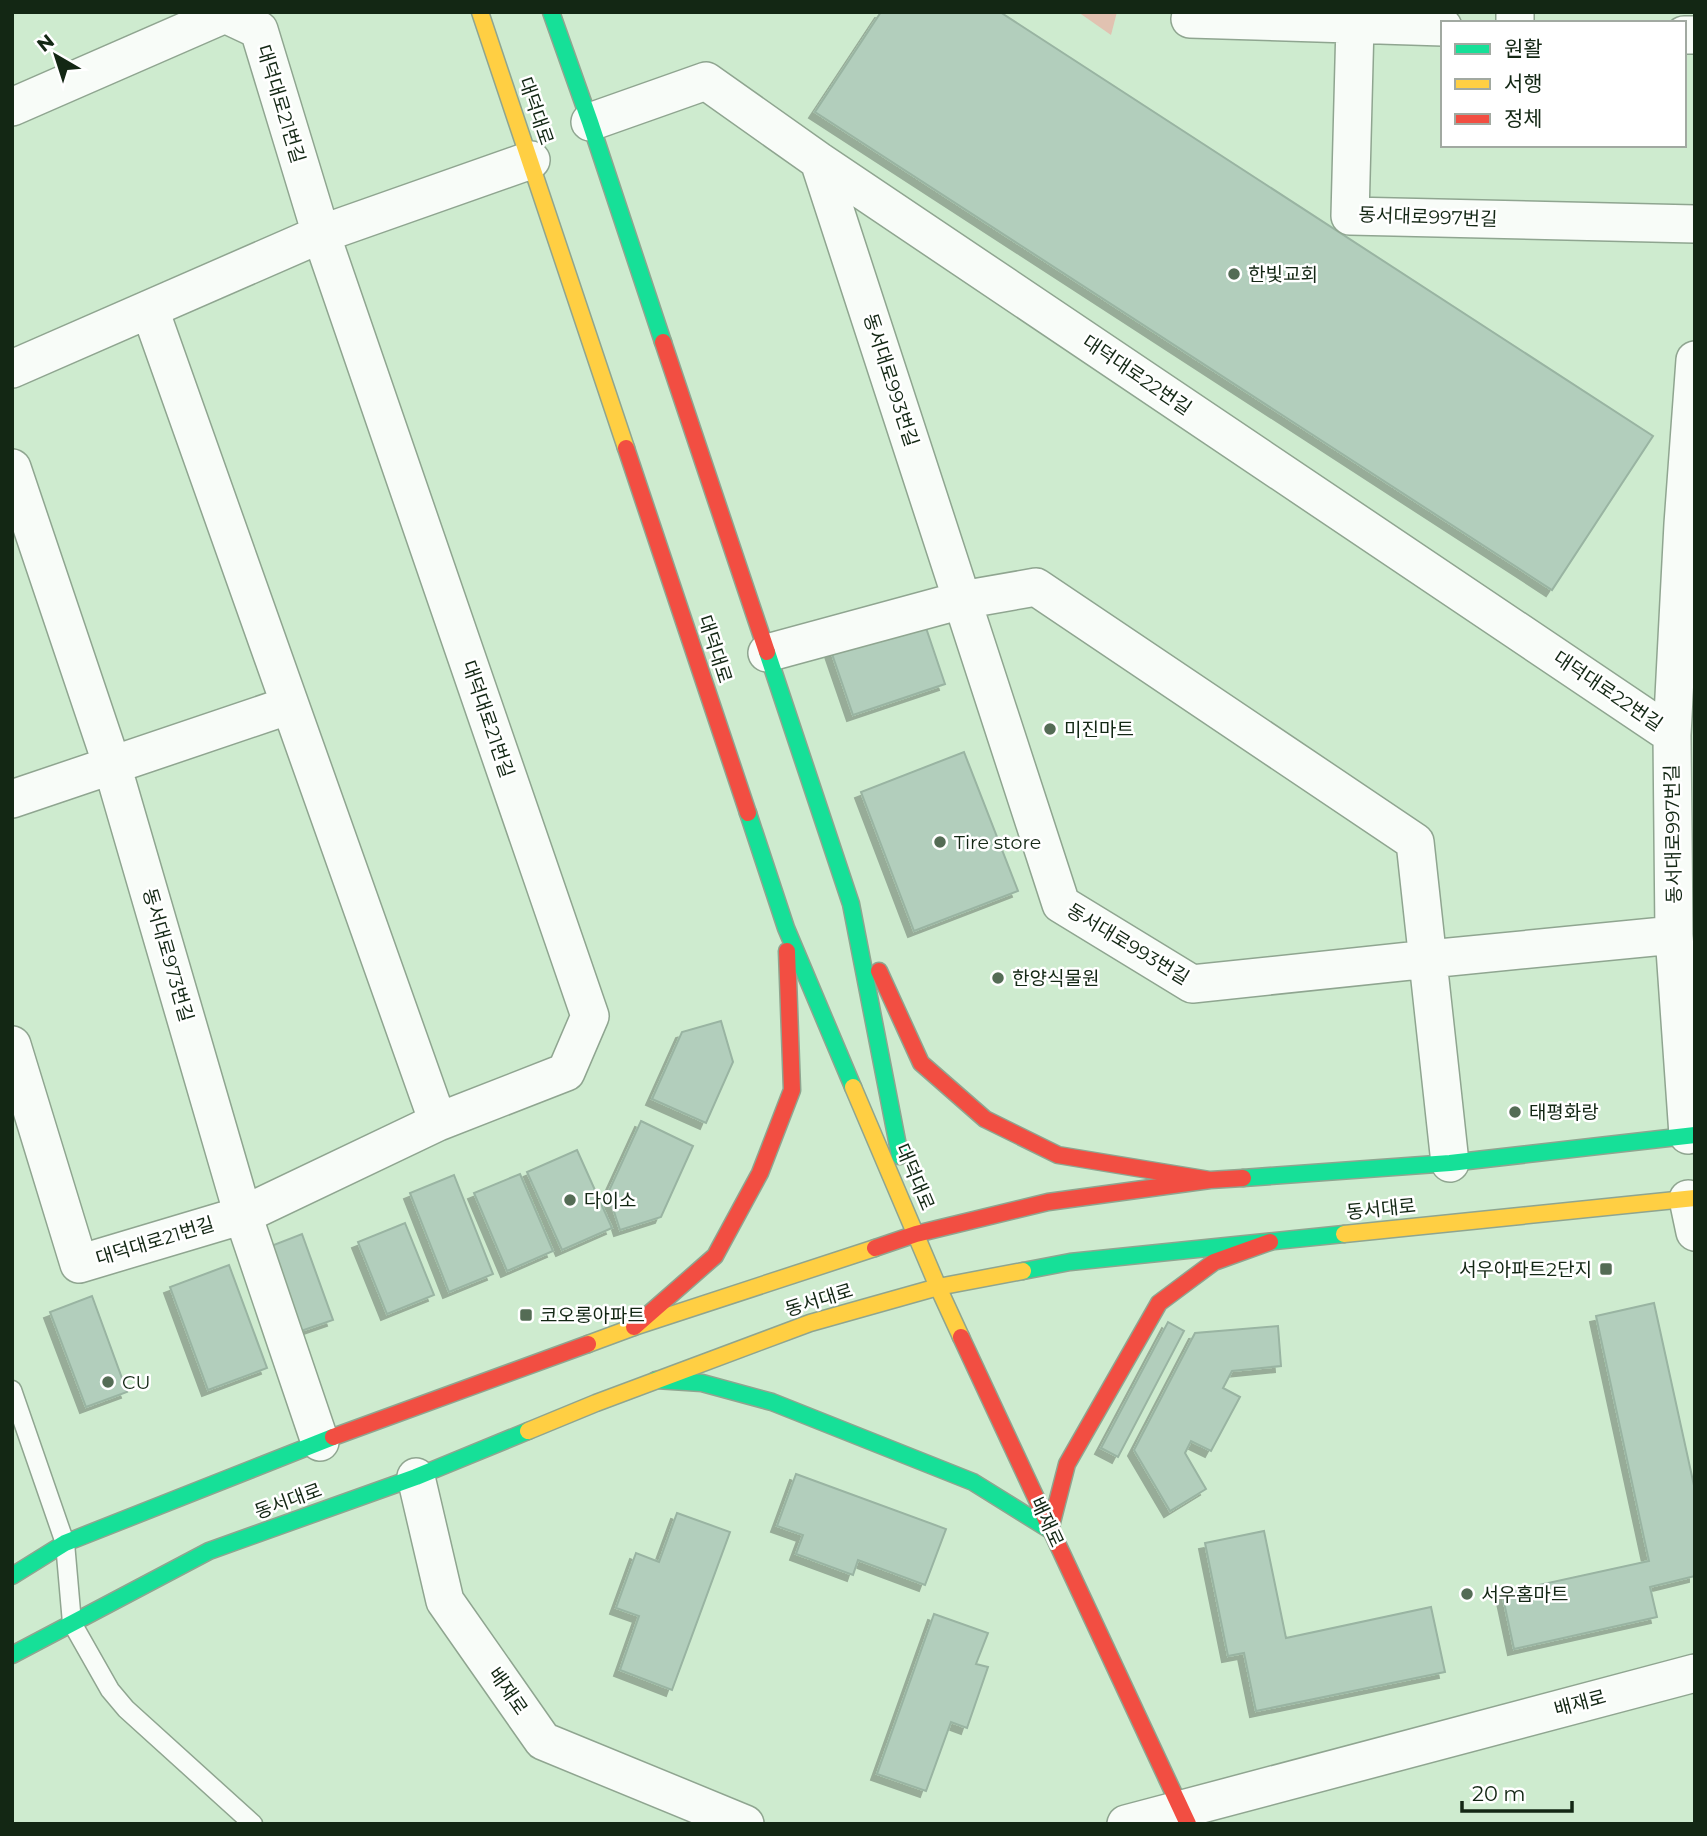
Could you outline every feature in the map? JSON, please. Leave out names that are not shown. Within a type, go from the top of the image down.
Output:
[{"type":"main road","name":"대덕대로","points":[[480,12],[786,928],[916,1234]]},
{"type":"main road","name":"대덕대로","points":[[551,12],[851,905],[916,1234]]},
{"type":"main road","points":[[851,905],[884,985],[921,1063],[985,1119],[1058,1155],[1210,1180]]},
{"type":"main road","points":[[634,1327],[715,1256],[760,1173],[792,1090],[786,928]]},
{"type":"main road","name":"동서대로","points":[[12,1576],[65,1543],[320,1442],[634,1327],[916,1234],[1048,1202],[1210,1180],[1450,1163],[1691,1135]]},
{"type":"main road","name":"동서대로","points":[[12,1654],[209,1551],[416,1477],[596,1403],[810,1323],[938,1287],[1070,1262],[1270,1242],[1692,1210]]},
{"type":"main road","name":"배재로","points":[[916,1234],[938,1287],[1184,1816]]},
{"type":"main road","points":[[656,1380],[702,1383],[772,1402],[973,1482],[1050,1530],[1067,1464],[1158,1303],[1214,1262],[1270,1242]]},
{"type":"street","name":"대덕대로21번길","points":[[12,107],[225,14],[259,30],[321,234],[590,1016],[566,1072],[438,1122],[243,1215],[79,1264],[12,1045]]},
{"type":"street","points":[[1190,19],[1441,27]]},
{"type":"street","name":"동서대로997번길","points":[[1354,24],[1350,216],[1695,223]]},
{"type":"street","name":"대덕대로22번길","points":[[590,122],[706,81],[819,161],[1672,735]]},
{"type":"street","points":[[12,369],[321,234],[531,160]]},
{"type":"street","name":"동서대로993번길","points":[[819,161],[1061,904],[1192,984],[1429,959]]},
{"type":"street","points":[[150,310],[438,1122]]},
{"type":"street","name":"동서대로997번길","points":[[1691,1135],[1674,935],[1672,735],[1689,524],[1695,360]]},
{"type":"street","name":"동서대로973번길","points":[[12,468],[112,765],[243,1215],[320,1442]]},
{"type":"street","points":[[767,653],[962,600],[1036,587],[1415,842],[1450,1163]]},
{"type":"street","points":[[12,799],[290,705]]},
{"type":"street","points":[[1429,959],[1674,935]]},
{"type":"street","name":"배재로","points":[[416,1477],[445,1601],[542,1741],[745,1824]]},
{"type":"street","name":"배재로","points":[[1126,1824],[1184,1816],[1695,1673]]},
{"type":"lane","points":[[12,1390],[65,1543],[72,1623],[110,1690],[126,1709],[253,1824]]},
{"type":"shaded area","points":[[1078,12],[1117,12],[1111,35]]},
{"type":"building","name":"한빛교회","points":[[881,12],[1000,12],[1653,436],[1552,590],[815,112]]},
{"type":"building","points":[[922,616],[945,684],[853,715],[830,648]]},
{"type":"building","name":"Tire store","points":[[964,752],[1018,891],[914,931],[861,792]]},
{"type":"building","points":[[721,1021],[733,1062],[706,1123],[652,1099],[682,1032]]},
{"type":"building","points":[[641,1121],[693,1146],[661,1217],[620,1230],[608,1193]]},
{"type":"building","name":"다이소","points":[[577,1150],[612,1228],[562,1250],[527,1172]]},
{"type":"building","points":[[520,1174],[553,1251],[507,1271],[474,1193]]},
{"type":"building","points":[[454,1175],[493,1274],[449,1292],[410,1193]]},
{"type":"building","points":[[405,1223],[434,1295],[387,1314],[358,1242]]},
{"type":"building","points":[[302,1234],[333,1320],[301,1331],[271,1246]]},
{"type":"building","points":[[229,1265],[267,1368],[208,1390],[170,1287]]},
{"type":"building","points":[[92,1296],[127,1392],[86,1407],[50,1312]]},
{"type":"building","points":[[1654,1303],[1695,1490],[1695,1576],[1650,1587],[1657,1617],[1514,1649],[1502,1593],[1649,1561],[1596,1316]]},
{"type":"building","points":[[1168,1322],[1184,1331],[1118,1457],[1101,1448]]},
{"type":"building","points":[[1278,1326],[1281,1366],[1232,1371],[1223,1388],[1240,1397],[1211,1451],[1191,1441],[1185,1453],[1206,1489],[1170,1511],[1134,1450],[1195,1333]]},
{"type":"building","points":[[796,1474],[946,1529],[925,1585],[858,1560],[853,1575],[796,1554],[803,1535],[777,1526]]},
{"type":"building","points":[[677,1513],[730,1532],[672,1690],[620,1670],[639,1616],[616,1608],[636,1553],[659,1562]]},
{"type":"building","points":[[1264,1531],[1286,1638],[1431,1607],[1445,1672],[1256,1711],[1244,1653],[1228,1656],[1205,1543]]},
{"type":"building","points":[[934,1614],[988,1633],[976,1664],[988,1667],[967,1728],[951,1722],[926,1791],[877,1774]]},
{"type":"traffic: fast","points":[[551,12],[663,342]]},
{"type":"traffic: fast","points":[[767,652],[851,904],[900,1156]]},
{"type":"traffic: fast","points":[[748,813],[786,928],[853,1087]]},
{"type":"traffic: fast","points":[[1243,1178],[1450,1163],[1695,1135]]},
{"type":"traffic: fast","points":[[1023,1271],[1070,1262],[1344,1234]]},
{"type":"traffic: fast","points":[[656,1380],[702,1383],[772,1402],[973,1482],[1050,1530]]},
{"type":"traffic: fast","points":[[12,1655],[209,1551],[416,1477],[528,1431]]},
{"type":"traffic: fast","points":[[12,1576],[65,1543],[333,1437]]},
{"type":"traffic: slow","points":[[480,12],[626,448]]},
{"type":"traffic: slow","points":[[853,1087],[961,1337]]},
{"type":"traffic: slow","points":[[1344,1234],[1695,1198]]},
{"type":"traffic: slow","points":[[588,1344],[875,1248]]},
{"type":"traffic: slow","points":[[528,1431],[810,1323],[938,1287],[1023,1271]]},
{"type":"traffic: jam","points":[[663,342],[767,652]]},
{"type":"traffic: jam","points":[[626,448],[748,813]]},
{"type":"traffic: jam","points":[[634,1327],[715,1256],[760,1173],[792,1090],[787,951]]},
{"type":"traffic: jam","points":[[879,971],[921,1063],[985,1119],[1058,1155],[1210,1180]]},
{"type":"traffic: jam","points":[[875,1248],[916,1234],[1048,1202],[1243,1178]]},
{"type":"traffic: jam","points":[[1050,1530],[1067,1464],[1159,1303],[1214,1262],[1270,1242]]},
{"type":"traffic: jam","points":[[961,1337],[1188,1824]]},
{"type":"traffic: jam","points":[[333,1437],[588,1344]]},
{"type":"place","name":"한빛교회","points":[[1234,274]]},
{"type":"place","name":"미진마트","points":[[1050,729]]},
{"type":"place","name":"Tire store","points":[[940,842]]},
{"type":"place","name":"한양식물원","points":[[998,978]]},
{"type":"place","name":"태평화랑","points":[[1515,1112]]},
{"type":"place","name":"다이소","points":[[570,1200]]},
{"type":"place","name":"서우아파트2단지","points":[[1606,1269]]},
{"type":"place","name":"코오롱아파트","points":[[526,1315]]},
{"type":"place","name":"CU","points":[[108,1382]]},
{"type":"place","name":"서우홈마트","points":[[1467,1594]]}]
